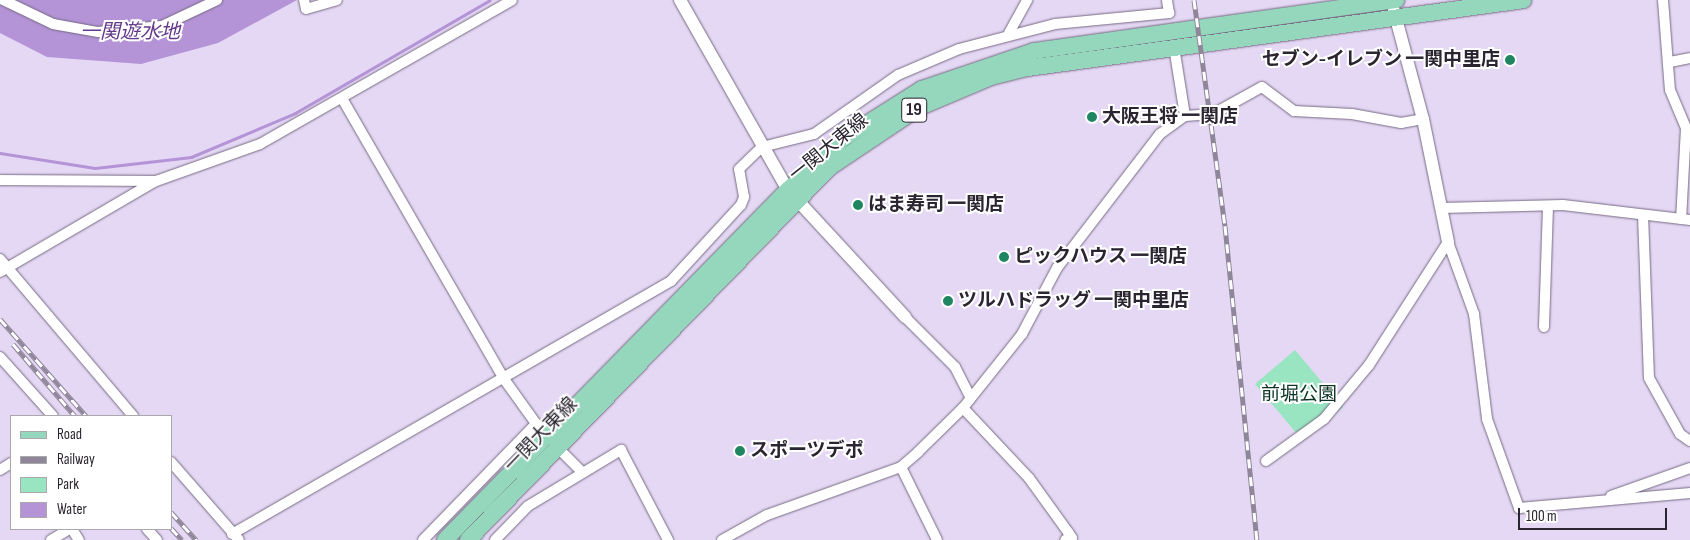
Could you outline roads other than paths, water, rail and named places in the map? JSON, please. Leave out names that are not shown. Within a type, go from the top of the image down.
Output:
[{"type":"main road","name":"一関大東線","points":[[446,540],[545,436],[792,195],[841,140],[892,106],[922,89],[994,62],[1034,51],[1396,0]]},
{"type":"main road","name":"一関大東線","points":[[792,195],[862,142],[949,93],[1028,68],[1523,0]]},
{"type":"main road","name":"一関大東線","points":[[468,540],[545,436]]},
{"type":"street","points":[[3,0],[52,24],[98,32],[162,26],[217,0]]},
{"type":"street","points":[[304,0],[306,9],[338,0]]},
{"type":"street","points":[[3,270],[156,181],[260,144],[342,100],[512,0]]},
{"type":"street","points":[[680,0],[762,147],[792,195],[905,317],[955,367],[970,396]]},
{"type":"street","points":[[1009,33],[1027,0]]},
{"type":"street","points":[[172,463],[235,537],[671,281],[741,205],[744,197],[739,168],[762,147],[804,139],[898,75],[1009,33],[1169,13],[1167,0]]},
{"type":"street","points":[[1392,0],[1423,119],[1448,242],[1474,314],[1487,419],[1516,504],[1519,508],[1690,493]]},
{"type":"street","points":[[1441,208],[1548,206],[1685,220],[1686,128],[1670,90],[1670,62],[1663,0]]},
{"type":"street","points":[[1174,47],[1185,116]]},
{"type":"street","points":[[1670,62],[1690,58]]},
{"type":"street","points":[[722,540],[767,515],[900,467],[963,408],[970,396],[1022,334],[1057,268],[1160,134],[1185,116],[1213,114],[1262,87],[1294,111],[1352,114],[1401,123],[1423,119]]},
{"type":"street","points":[[342,100],[504,379],[545,436],[581,471]]},
{"type":"street","points":[[0,180],[156,181]]},
{"type":"street","points":[[1544,328],[1548,206]]},
{"type":"street","points":[[1643,215],[1649,378],[1671,421],[1690,440]]},
{"type":"street","points":[[1266,461],[1324,419],[1370,365],[1448,242]]},
{"type":"street","points":[[0,259],[3,270],[132,415]]},
{"type":"street","points":[[2,364],[52,415]]},
{"type":"street","points":[[963,408],[1029,478],[1072,538],[1065,540]]},
{"type":"street","points":[[423,540],[545,436]]},
{"type":"street","points":[[498,539],[528,506],[581,471],[621,450],[668,540]]},
{"type":"street","points":[[900,467],[937,540]]},
{"type":"street","points":[[1599,500],[1690,468]]},
{"type":"street","points":[[51,540],[68,530]]},
{"type":"street","points":[[148,530],[157,540]]},
{"type":"water","name":"一関遊水地","points":[[0,0],[297,0],[218,43],[141,64],[47,57],[0,33]]},
{"type":"waterway","points":[[0,153],[95,168],[191,157],[295,113],[490,0]]},
{"type":"railway","points":[[1194,0],[1225,226],[1257,540]]},
{"type":"railway","points":[[0,319],[85,415]]},
{"type":"railway","points":[[13,344],[74,415]]},
{"type":"railway","points":[[172,513],[196,540]]},
{"type":"railway","points":[[172,529],[182,540]]},
{"type":"place","name":"セブン-イレブン 一関中里店","points":[[1510,60]]},
{"type":"place","name":"大阪王将 一関店","points":[[1092,117]]},
{"type":"place","name":"はま寿司 一関店","points":[[858,205]]},
{"type":"place","name":"ピックハウス 一関店","points":[[1004,257]]},
{"type":"place","name":"ツルハドラッグ 一関中里店","points":[[948,301]]},
{"type":"place","name":"スポーツデポ","points":[[740,451]]},
{"type":"park label","name":"前堀公園","points":[[1299,395]]}]
